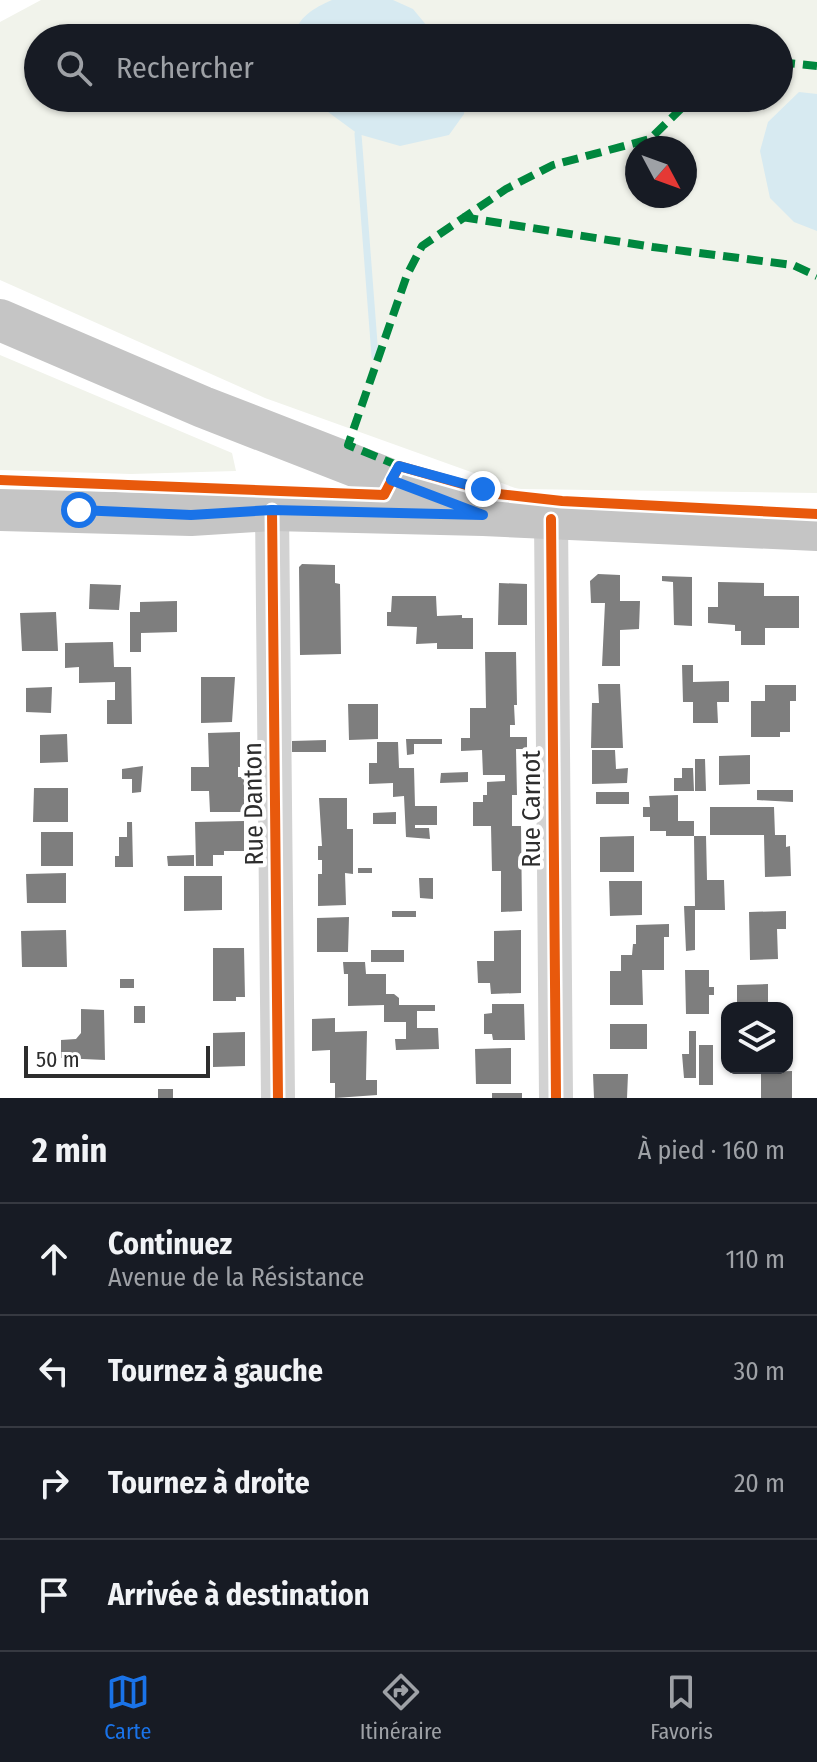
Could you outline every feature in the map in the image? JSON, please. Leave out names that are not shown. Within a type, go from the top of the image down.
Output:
[{"type":"main road","points":[[0,320],[203,407],[483,515]]},
{"type":"main road","points":[[0,510],[191,515],[272,510],[483,515],[817,530]]},
{"type":"street","name":"Rue Danton","points":[[272,510],[278,1098]]},
{"type":"street","name":"Rue Carnot","points":[[551,519],[556,1098]]},
{"type":"shaded area","points":[[41,0],[817,0],[817,493],[518,489],[265,398],[0,280],[0,22]]},
{"type":"shaded area","points":[[332,0],[393,0],[413,9],[425,24],[299,24],[313,10]]},
{"type":"shaded area","points":[[799,92],[817,94],[817,231],[794,222],[770,198],[760,151],[768,122],[778,112],[793,112],[793,98]]},
{"type":"shaded area","points":[[328,112],[464,112],[449,135],[400,146],[358,134]]},
{"type":"shaded area","points":[[0,355],[232,453],[236,471],[131,474],[0,470]]},
{"type":"building","points":[[302,564],[335,565],[335,583],[340,584],[341,654],[300,655],[299,567]]},
{"type":"building","points":[[598,574],[620,575],[620,601],[640,601],[639,629],[620,630],[620,666],[602,666],[605,603],[591,603],[590,581]]},
{"type":"building","points":[[662,576],[692,577],[692,626],[674,625],[673,582],[662,581]]},
{"type":"building","points":[[718,582],[764,583],[764,596],[799,596],[799,628],[765,628],[765,645],[741,645],[741,631],[735,631],[735,625],[708,623],[708,607],[718,607]]},
{"type":"building","points":[[499,583],[527,584],[527,625],[498,625]]},
{"type":"building","points":[[90,584],[121,585],[119,610],[89,609]]},
{"type":"building","points":[[392,596],[436,596],[437,616],[473,618],[473,649],[437,649],[437,643],[416,644],[417,627],[387,626]]},
{"type":"building","points":[[177,601],[177,632],[141,633],[141,652],[130,652],[130,612],[140,612],[140,602]]},
{"type":"building","points":[[56,612],[58,651],[22,651],[20,613]]},
{"type":"building","points":[[113,642],[114,667],[131,667],[132,724],[107,724],[107,700],[115,700],[115,682],[79,683],[79,667],[65,668],[65,643]]},
{"type":"building","points":[[485,652],[516,652],[517,705],[514,705],[515,725],[510,725],[510,737],[527,737],[527,749],[516,749],[517,795],[512,795],[512,826],[521,826],[522,911],[501,912],[501,871],[492,871],[491,826],[473,826],[473,802],[483,802],[483,795],[487,795],[487,782],[505,781],[505,775],[483,775],[482,750],[461,751],[461,738],[470,738],[470,708],[486,708]]},
{"type":"building","points":[[682,665],[693,665],[693,682],[729,681],[729,702],[717,702],[718,723],[693,723],[693,702],[683,702]]},
{"type":"building","points":[[201,677],[235,677],[232,722],[201,723]]},
{"type":"building","points":[[598,684],[620,684],[623,748],[591,748],[592,703],[599,703]]},
{"type":"building","points":[[765,685],[796,685],[796,701],[790,701],[790,732],[780,732],[780,737],[751,737],[751,701],[765,701]]},
{"type":"building","points":[[52,687],[51,713],[26,712],[26,688]]},
{"type":"building","points":[[348,704],[378,704],[378,739],[349,740]]},
{"type":"building","points":[[240,732],[238,777],[244,777],[244,812],[210,812],[209,791],[191,791],[191,767],[209,767],[208,733]]},
{"type":"building","points":[[67,734],[68,762],[40,763],[40,735]]},
{"type":"building","points":[[406,739],[442,739],[442,744],[414,744],[414,754],[407,755]]},
{"type":"building","points":[[326,740],[326,752],[292,752],[292,741]]},
{"type":"building","points":[[377,742],[398,742],[399,768],[414,768],[415,806],[437,806],[437,825],[415,825],[415,828],[429,828],[430,839],[406,837],[404,796],[393,797],[393,783],[369,784],[369,763],[377,763]]},
{"type":"building","points":[[592,750],[615,750],[616,769],[628,768],[627,783],[592,784]]},
{"type":"building","points":[[750,755],[750,784],[719,785],[719,756]]},
{"type":"building","points":[[695,759],[705,759],[706,791],[695,791]]},
{"type":"building","points":[[143,766],[141,792],[132,793],[132,779],[122,779],[122,769]]},
{"type":"building","points":[[682,768],[693,768],[694,791],[674,791],[674,778],[682,778]]},
{"type":"building","points":[[468,772],[468,782],[440,783],[441,773]]},
{"type":"building","points":[[34,788],[68,788],[68,822],[33,822]]},
{"type":"building","points":[[757,790],[793,790],[793,802],[757,800]]},
{"type":"building","points":[[596,792],[629,792],[629,804],[596,804]]},
{"type":"building","points":[[678,795],[678,821],[694,821],[694,836],[666,836],[666,831],[650,831],[650,817],[643,817],[643,807],[650,807],[649,796]]},
{"type":"building","points":[[319,798],[347,798],[347,829],[353,829],[353,874],[345,873],[346,905],[318,906],[318,874],[322,874],[322,860],[318,860],[318,846],[322,846]]},
{"type":"building","points":[[710,807],[774,807],[775,835],[786,835],[786,847],[790,846],[791,876],[765,877],[764,835],[710,835]]},
{"type":"building","points":[[396,812],[396,824],[373,824],[373,813]]},
{"type":"building","points":[[244,821],[244,851],[224,851],[224,855],[213,855],[213,866],[196,866],[195,822]]},
{"type":"building","points":[[127,822],[132,822],[133,867],[115,867],[115,856],[119,856],[119,837],[127,837]]},
{"type":"building","points":[[41,832],[73,832],[73,866],[41,866]]},
{"type":"building","points":[[634,836],[634,872],[600,872],[600,837]]},
{"type":"building","points":[[694,836],[706,836],[707,880],[724,880],[725,910],[695,910],[695,950],[686,951],[684,906],[695,906]]},
{"type":"building","points":[[194,855],[194,866],[168,866],[167,856]]},
{"type":"building","points":[[358,868],[372,868],[372,873],[358,873]]},
{"type":"building","points":[[66,873],[66,903],[27,903],[26,874]]},
{"type":"building","points":[[184,876],[222,876],[222,910],[184,911]]},
{"type":"building","points":[[419,878],[433,878],[433,899],[420,898]]},
{"type":"building","points":[[609,881],[642,881],[642,915],[610,916]]},
{"type":"building","points":[[392,911],[416,911],[416,917],[392,917]]},
{"type":"building","points":[[786,911],[786,929],[777,929],[778,959],[750,960],[749,912]]},
{"type":"building","points":[[349,917],[348,952],[317,952],[317,918]]},
{"type":"building","points":[[669,924],[669,937],[664,937],[664,970],[642,970],[643,1005],[610,1005],[610,971],[621,971],[621,955],[632,955],[633,944],[636,944],[636,925]]},
{"type":"building","points":[[66,930],[67,967],[22,967],[21,931]]},
{"type":"building","points":[[521,930],[521,993],[491,994],[490,983],[478,983],[477,961],[494,961],[494,931]]},
{"type":"building","points":[[213,948],[244,948],[245,997],[236,997],[236,1001],[213,1001]]},
{"type":"building","points":[[371,950],[404,950],[404,962],[371,962]]},
{"type":"building","points":[[343,962],[365,962],[366,974],[386,974],[386,994],[399,998],[399,1005],[435,1005],[435,1011],[417,1011],[417,1028],[438,1028],[439,1049],[396,1050],[395,1039],[406,1039],[406,1022],[384,1022],[384,1005],[348,1006],[348,974],[344,974]]},
{"type":"building","points":[[685,970],[709,970],[709,987],[714,987],[714,995],[709,995],[709,1014],[686,1014]]},
{"type":"building","points":[[120,979],[134,979],[134,988],[120,988]]},
{"type":"building","points":[[768,984],[768,1002],[737,1002],[737,985]]},
{"type":"building","points":[[492,1004],[524,1004],[525,1040],[493,1040],[492,1034],[484,1034],[484,1014],[492,1013]]},
{"type":"building","points":[[134,1006],[145,1006],[145,1023],[134,1023]]},
{"type":"building","points":[[81,1009],[104,1010],[105,1060],[61,1058],[61,1040],[76,1039],[81,1033]]},
{"type":"building","points":[[335,1018],[335,1032],[367,1031],[366,1080],[377,1080],[377,1095],[335,1098],[335,1083],[330,1083],[330,1050],[312,1051],[312,1019]]},
{"type":"building","points":[[610,1024],[647,1024],[647,1049],[610,1049]]},
{"type":"building","points":[[689,1031],[696,1031],[696,1078],[684,1078],[682,1054],[689,1054]]},
{"type":"building","points":[[245,1032],[245,1066],[213,1067],[213,1033]]},
{"type":"building","points":[[699,1045],[713,1045],[713,1085],[699,1085]]},
{"type":"building","points":[[511,1048],[511,1084],[476,1084],[475,1049]]},
{"type":"building","points":[[593,1074],[628,1074],[627,1098],[594,1098]]},
{"type":"building","points":[[761,1074],[792,1074],[792,1098],[761,1098]]},
{"type":"building","points":[[158,1089],[173,1089],[173,1098],[158,1098]]},
{"type":"building","points":[[492,1093],[522,1093],[522,1098],[492,1098]]},
{"type":"waterway","points":[[358,134],[375,356]]},
{"type":"marked path","points":[[793,63],[817,66]]},
{"type":"marked path","points":[[399,466],[348,445],[407,275],[422,246],[506,189],[553,165],[650,139],[678,112]]},
{"type":"marked path","points":[[462,217],[793,265],[817,276]]},
{"type":"cycle path","points":[[0,480],[384,495],[399,466],[498,494],[562,501],[817,514]]},
{"type":"cycle path","points":[[272,510],[278,1098]]},
{"type":"cycle path","points":[[551,519],[556,1098]]},
{"type":"route","points":[[79,510],[191,515],[272,510],[483,515],[391,480],[399,466],[483,489]]}]
